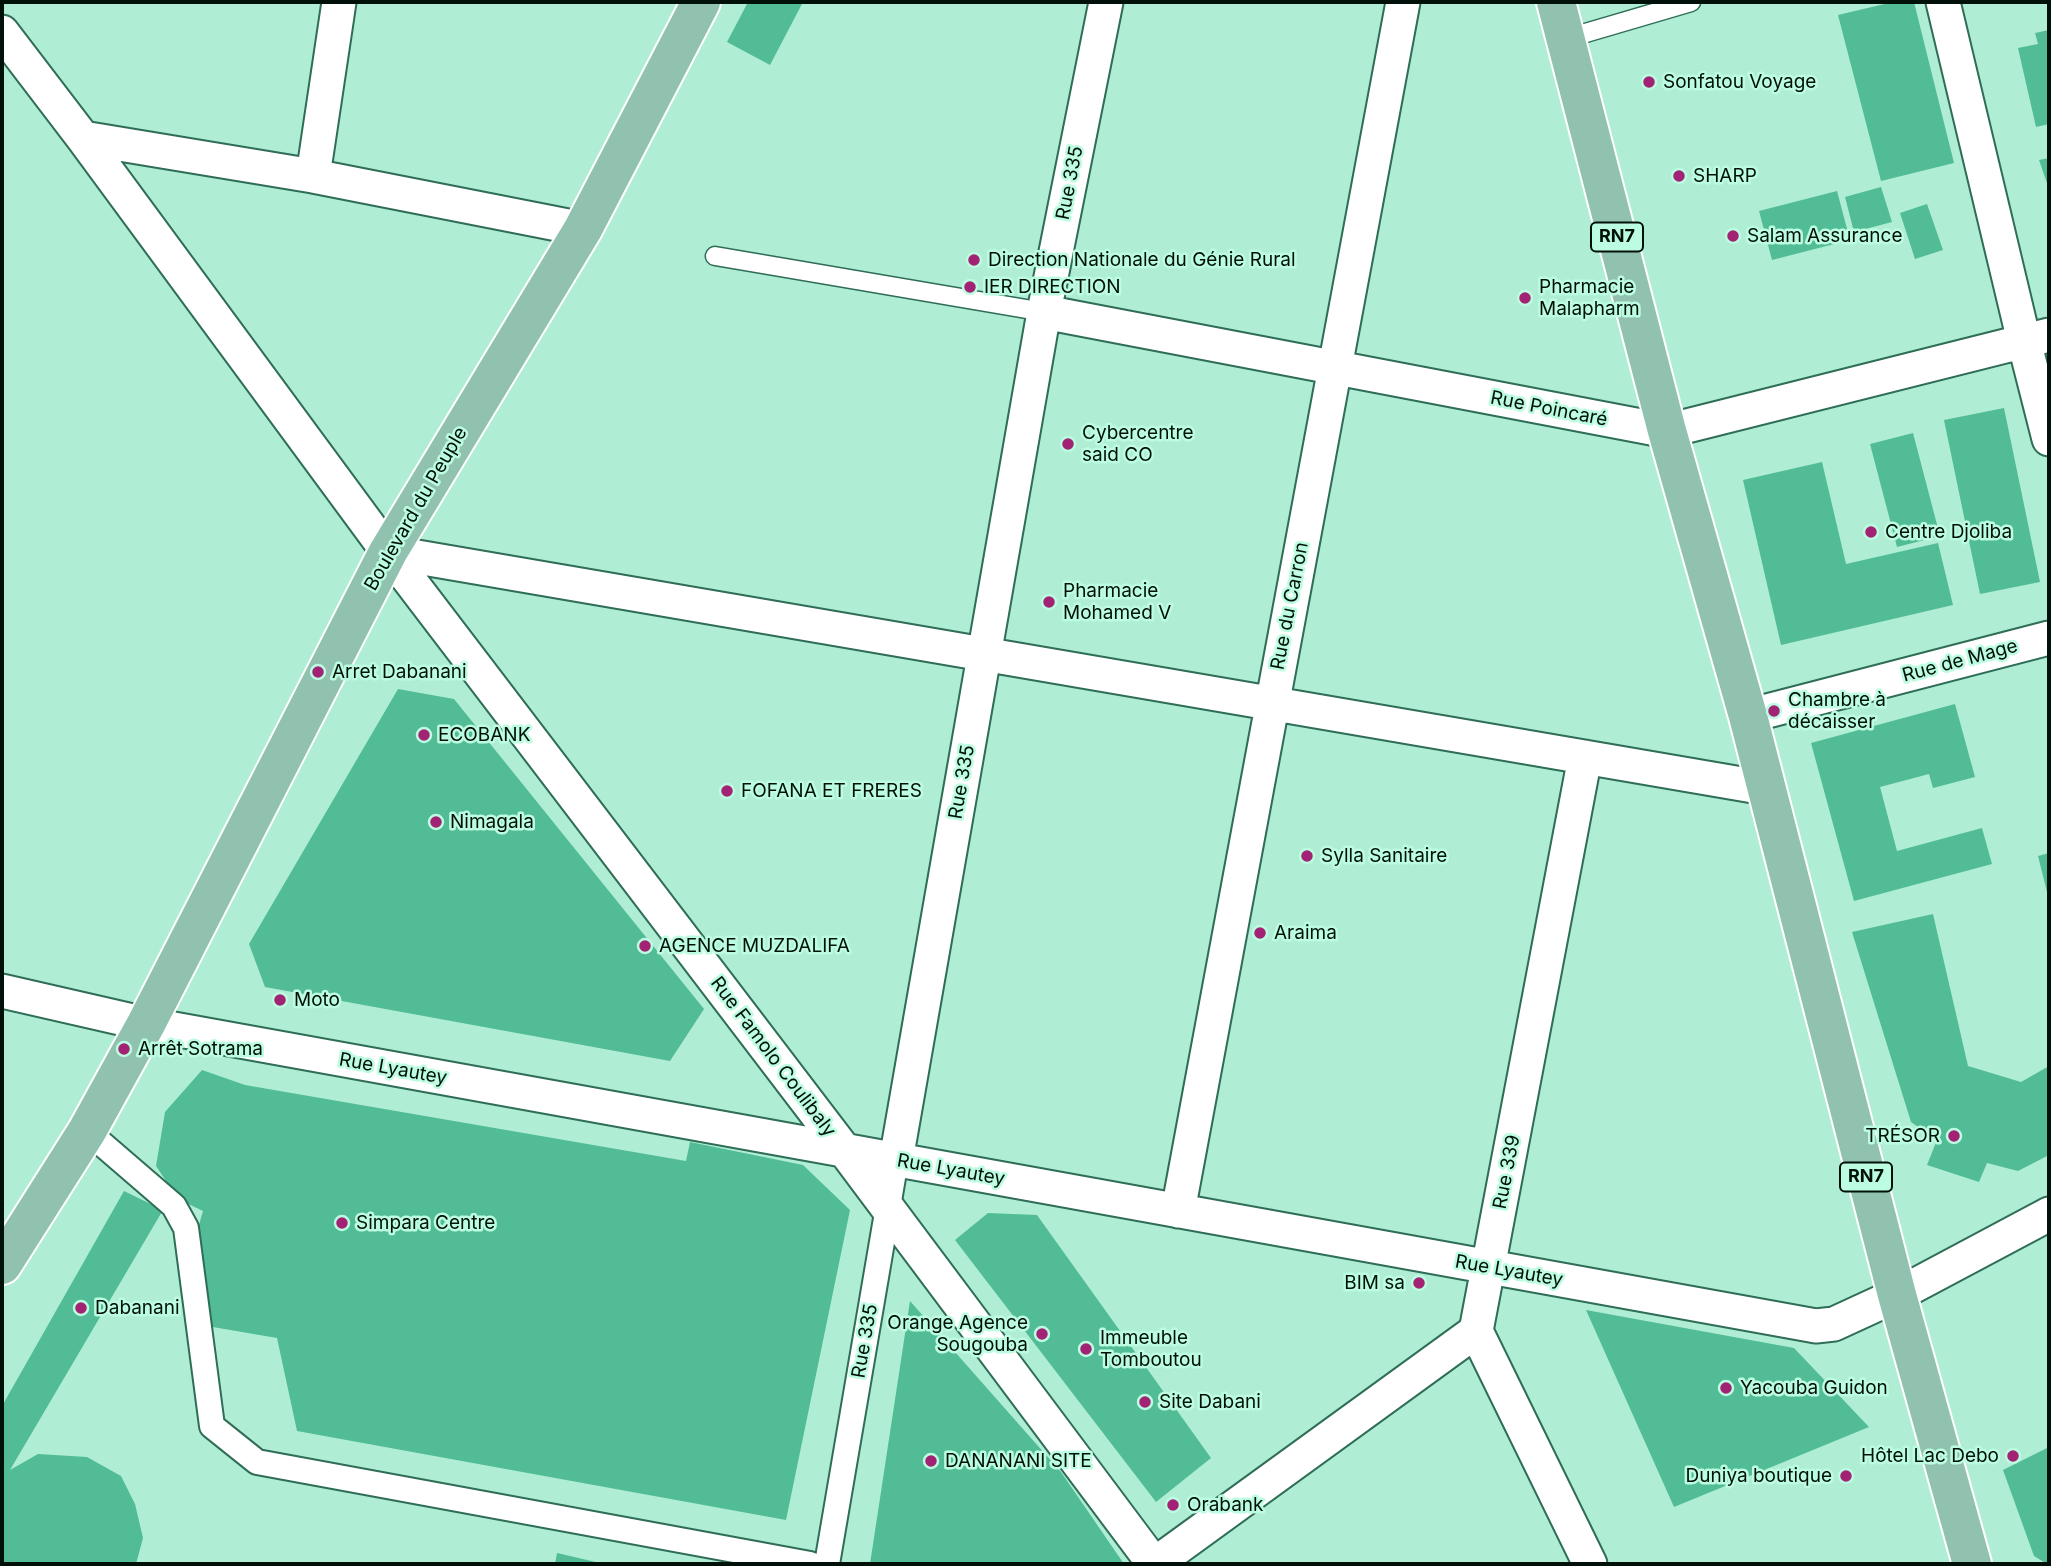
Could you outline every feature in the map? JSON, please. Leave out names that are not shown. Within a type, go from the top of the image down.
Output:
[{"type":"main road","name":"Boulevard du Peuple","points":[[2,1265],[87,1132],[146,1024],[388,552],[583,229],[701,2]]},
{"type":"main road","name":"RN7","points":[[1556,2],[1667,431],[1748,716],[1897,1296],[1972,1564]]},
{"type":"street","points":[[313,176],[339,2]]},
{"type":"street","name":"Rue 335","points":[[827,1564],[1044,312],[1106,2]]},
{"type":"street","name":"Rue du Carron","points":[[1178,1211],[1403,2]]},
{"type":"street","points":[[1943,2],[2036,338],[2049,439]]},
{"type":"street","name":"Rue Famolo Coulibaly","points":[[4,39],[83,138],[388,552],[845,1151],[1155,1564]]},
{"type":"street","points":[[83,138],[313,176],[583,229]]},
{"type":"street","name":"Rue Poincaré","points":[[1044,312],[1667,431],[2036,338]]},
{"type":"street","points":[[388,552],[1765,789]]},
{"type":"street","name":"Rue de Mage","points":[[1748,716],[2049,638]]},
{"type":"street","name":"Rue 339","points":[[1476,1331],[1585,757]]},
{"type":"street","name":"Rue Lyautey","points":[[2,991],[146,1024],[1816,1326],[1834,1324],[1897,1296],[2049,1214]]},
{"type":"street","points":[[87,1132],[173,1206],[186,1228],[212,1426],[257,1462],[810,1564]]},
{"type":"street","points":[[1155,1564],[1476,1331],[1590,1564]]},
{"type":"lane","points":[[1565,38],[1691,2]]},
{"type":"lane","points":[[715,256],[1044,312]]},
{"type":"building","points":[[748,2],[803,2],[770,65],[727,42]]},
{"type":"building","points":[[1893,2],[1914,2],[1954,163],[1881,181],[1838,15]]},
{"type":"building","points":[[2049,30],[2049,124],[2036,127],[2018,48],[2038,44],[2035,33]]},
{"type":"building","points":[[2049,158],[2049,189],[2039,160]]},
{"type":"building","points":[[1881,187],[1892,222],[1854,232],[1845,197]]},
{"type":"building","points":[[1837,191],[1850,240],[1772,260],[1759,211]]},
{"type":"building","points":[[1927,204],[1943,250],[1915,259],[1900,213]]},
{"type":"building","points":[[2004,408],[2040,582],[1980,594],[1944,420]]},
{"type":"building","points":[[1913,433],[1940,536],[1897,547],[1870,444]]},
{"type":"building","points":[[1822,462],[1846,564],[1938,543],[1953,605],[1781,645],[1743,480]]},
{"type":"building","name":"Nimagala","points":[[398,689],[454,699],[704,1009],[670,1061],[265,987],[249,944]]},
{"type":"building","points":[[1955,704],[1975,777],[1933,788],[1929,774],[1880,787],[1897,851],[1982,828],[1992,864],[1854,901],[1811,743]]},
{"type":"building","points":[[2049,853],[2049,896],[2048,896],[2038,856]]},
{"type":"building","points":[[1933,914],[1968,1066],[2021,1082],[2049,1066],[2049,1155],[2018,1171],[1987,1163],[1979,1182],[1927,1165],[1937,1140],[1911,1122],[1852,932]]},
{"type":"building","points":[[202,1070],[245,1085],[686,1161],[690,1142],[803,1165],[850,1210],[786,1520],[297,1431],[277,1338],[201,1325],[196,1235],[203,1211],[178,1199],[156,1166],[165,1112]]},
{"type":"building","name":"Dabanani","points":[[124,1191],[163,1210],[10,1470],[38,1454],[87,1457],[121,1476],[135,1504],[143,1538],[136,1564],[2,1564],[2,1406]]},
{"type":"building","name":"Immeuble Tomboutou","points":[[988,1213],[1037,1215],[1211,1458],[1156,1502],[955,1240]]},
{"type":"building","points":[[910,1301],[1061,1472],[1124,1564],[870,1564]]},
{"type":"building","name":"Yacouba Guidon","points":[[1586,1310],[1794,1348],[1869,1427],[1674,1507]]},
{"type":"building","points":[[2049,1447],[2047,1564],[2034,1556],[2003,1470]]},
{"type":"building","points":[[557,1553],[600,1563],[600,1564],[555,1564]]},
{"type":"place","name":"Sonfatou Voyage","points":[[1649,82]]},
{"type":"place","name":"SHARP","points":[[1679,176]]},
{"type":"place","name":"Salam Assurance","points":[[1733,236]]},
{"type":"place","name":"Direction Nationale du Génie Rural","points":[[974,260]]},
{"type":"place","name":"IER DIRECTION","points":[[970,287]]},
{"type":"place","name":"Pharmacie Malapharm","points":[[1525,298]]},
{"type":"place","name":"Cybercentre said CO","points":[[1068,444]]},
{"type":"place","name":"Centre Djoliba","points":[[1871,532]]},
{"type":"place","name":"Pharmacie Mohamed V","points":[[1049,602]]},
{"type":"place","name":"Arret Dabanani","points":[[318,672]]},
{"type":"place","name":"Chambre à décaisser","points":[[1774,711]]},
{"type":"place","name":"ECOBANK","points":[[424,735]]},
{"type":"place","name":"FOFANA ET FRERES","points":[[727,791]]},
{"type":"place","name":"Nimagala","points":[[436,822]]},
{"type":"place","name":"Sylla Sanitaire","points":[[1307,856]]},
{"type":"place","name":"Araima","points":[[1260,933]]},
{"type":"place","name":"AGENCE MUZDALIFA","points":[[645,946]]},
{"type":"place","name":"Moto","points":[[280,1000]]},
{"type":"place","name":"Arrêt Sotrama","points":[[124,1049]]},
{"type":"place","name":"TRÉSOR","points":[[1954,1136]]},
{"type":"place","name":"Simpara Centre","points":[[342,1223]]},
{"type":"place","name":"BIM sa","points":[[1419,1283]]},
{"type":"place","name":"Dabanani","points":[[81,1308]]},
{"type":"place","name":"Orange Agence Sougouba","points":[[1042,1334]]},
{"type":"place","name":"Immeuble Tomboutou","points":[[1086,1349]]},
{"type":"place","name":"Yacouba Guidon","points":[[1726,1388]]},
{"type":"place","name":"Site Dabani","points":[[1145,1402]]},
{"type":"place","name":"Hôtel Lac Debo","points":[[2013,1456]]},
{"type":"place","name":"DANANANI SITE","points":[[931,1461]]},
{"type":"place","name":"Duniya boutique","points":[[1846,1476]]},
{"type":"place","name":"Orabank","points":[[1173,1505]]}]
